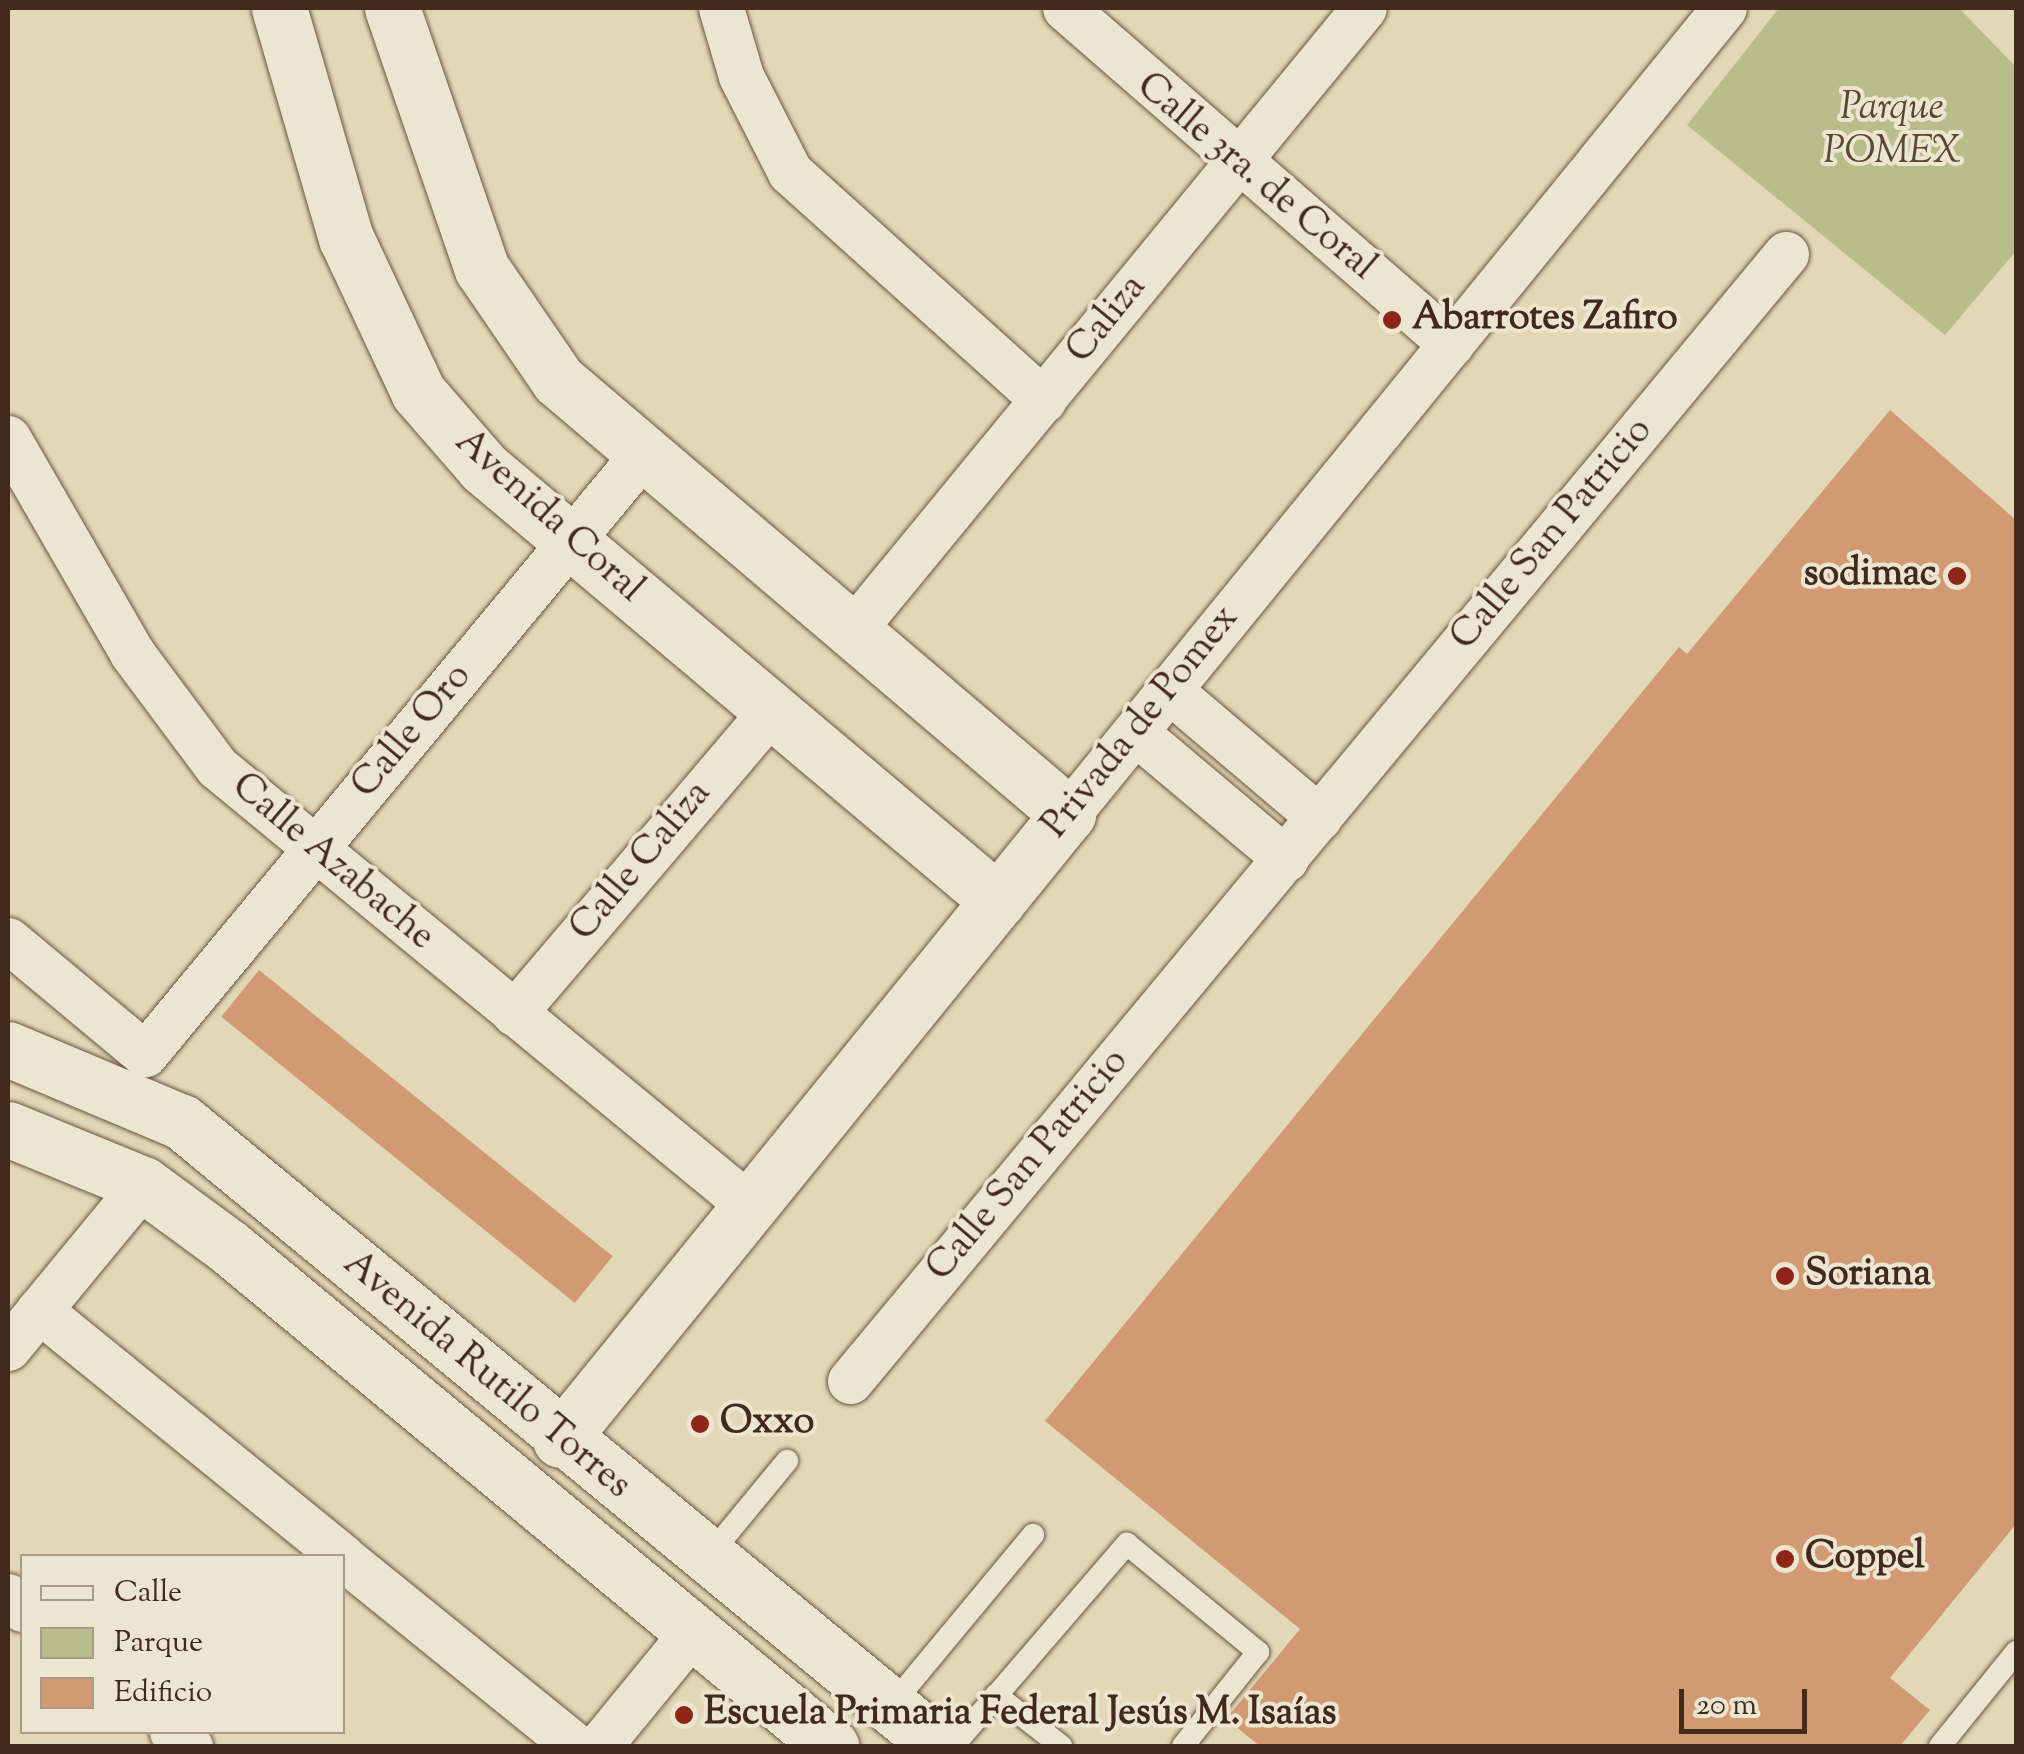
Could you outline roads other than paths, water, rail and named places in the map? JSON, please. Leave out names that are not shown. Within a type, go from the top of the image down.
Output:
[{"type":"street","name":"Avenida Coral","points":[[279,8],[346,238],[418,392],[484,468],[998,901]]},
{"type":"street","points":[[392,8],[482,269],[558,380],[1068,814]]},
{"type":"street","points":[[721,8],[741,76],[790,172],[1043,400]]},
{"type":"street","name":"Calle 3ra. de Coral","points":[[1065,8],[1236,162],[1451,344]]},
{"type":"street","name":"Caliza","points":[[852,631],[1364,8]]},
{"type":"street","name":"Privada de Pomex","points":[[560,1440],[1724,8]]},
{"type":"street","name":"Calle San Patricio","points":[[850,1381],[1786,254]]},
{"type":"street","name":"Calle Azabache","points":[[8,438],[132,653],[206,753],[314,850],[750,1206]]},
{"type":"street","name":"Calle Oro","points":[[142,1076],[314,850],[642,455]]},
{"type":"street","points":[[1169,690],[1319,817]]},
{"type":"street","name":"Calle Caliza","points":[[514,1013],[770,712]]},
{"type":"street","points":[[1135,732],[1286,859]]},
{"type":"street","points":[[8,940],[142,1076]]},
{"type":"street","name":"Avenida Rutilo Torres","points":[[8,1050],[142,1076],[182,1122],[560,1440],[939,1746]]},
{"type":"street","name":"Avenida Rutilo Torres","points":[[8,1129],[143,1184],[831,1746]]},
{"type":"street","points":[[8,1348],[143,1184]]},
{"type":"street","points":[[39,1310],[338,1554]]},
{"type":"street","points":[[345,1559],[576,1746]]},
{"type":"street","points":[[599,1746],[694,1631]]},
{"type":"lane","points":[[708,1558],[787,1461]]},
{"type":"lane","points":[[890,1706],[1033,1536]]},
{"type":"lane","points":[[954,1746],[1127,1544],[1258,1652],[1183,1746]]},
{"type":"lane","points":[[1940,1746],[2016,1652]]},
{"type":"lane","points":[[996,1696],[1061,1746]]},
{"type":"place","name":"Abarrotes Zafiro","points":[[1392,320]]},
{"type":"place","name":"sodimac","points":[[1957,576]]},
{"type":"place","name":"Soriana","points":[[1785,1276]]},
{"type":"place","name":"Oxxo","points":[[700,1424]]},
{"type":"place","name":"Coppel","points":[[1785,1559]]},
{"type":"place","name":"Escuela Primaria Federal Jesús M. Isaías","points":[[684,1715]]},
{"type":"park label","name":"Parque POMEX","points":[[1892,132]]}]
